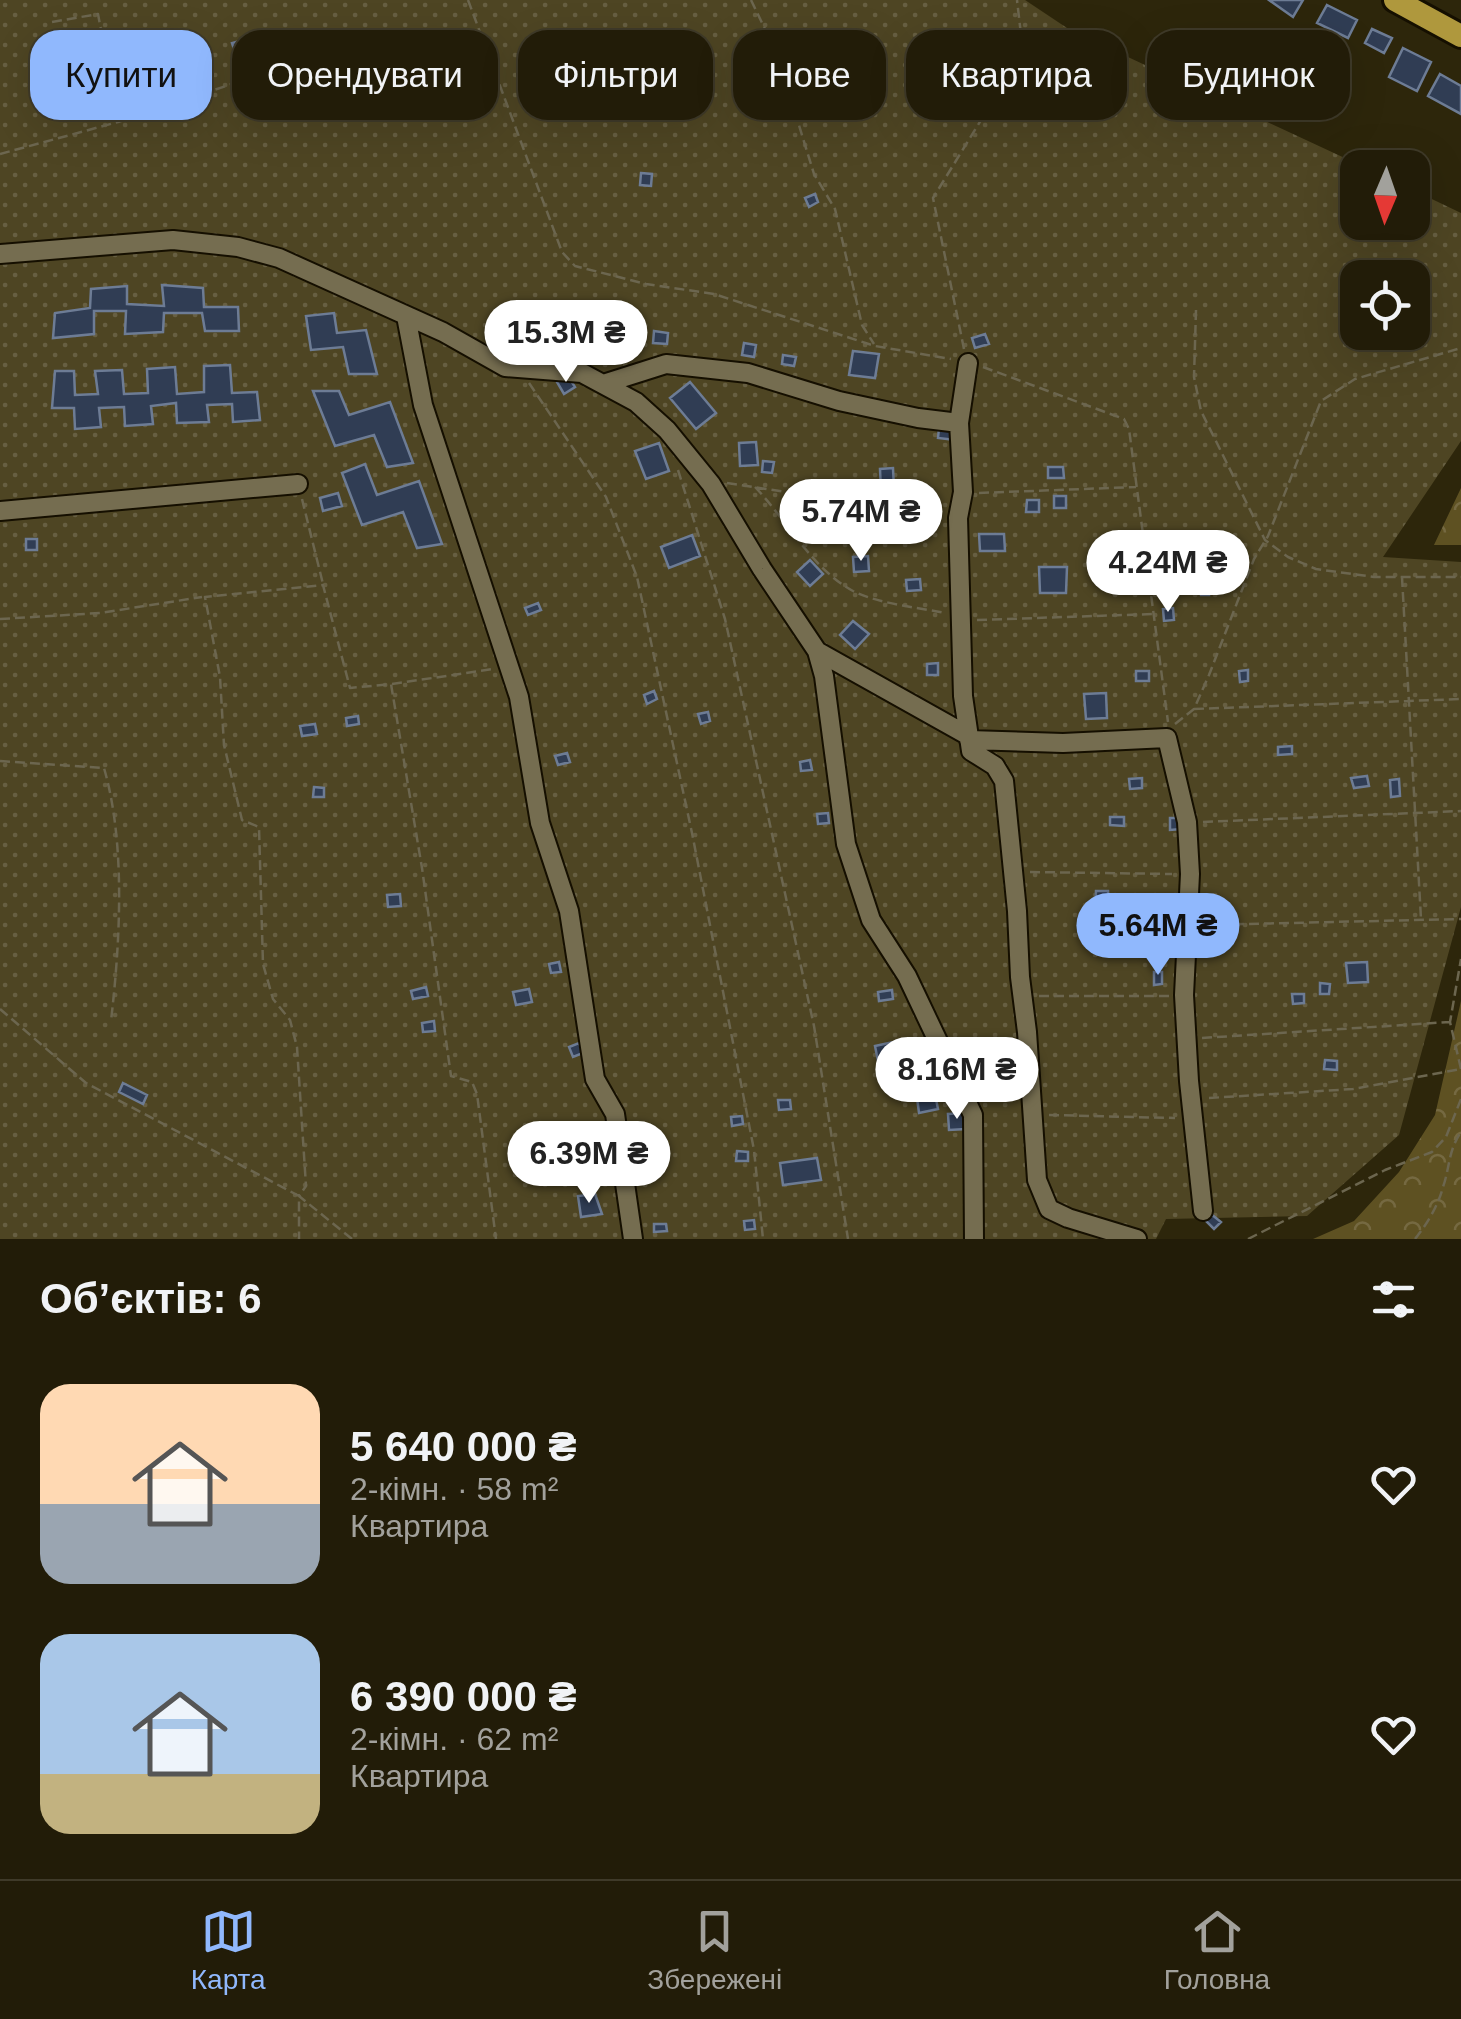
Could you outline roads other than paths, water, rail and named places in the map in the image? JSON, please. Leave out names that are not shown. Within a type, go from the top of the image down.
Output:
[{"type":"main road","points":[[1395,0],[1461,36]]},
{"type":"street","points":[[0,254],[173,240],[238,247],[279,258],[443,332],[505,367],[582,373],[636,402],[678,444],[712,484],[817,651],[824,676],[846,844],[871,920],[908,976],[973,1115],[974,1239]]},
{"type":"street","points":[[406,316],[424,405],[519,697],[540,823],[569,912],[596,1079],[615,1114],[633,1239]]},
{"type":"street","points":[[968,363],[959,423],[963,492],[958,518],[968,737],[971,751],[995,766],[1004,781],[1037,1180],[1049,1209],[1137,1239]]},
{"type":"street","points":[[602,384],[666,364],[748,372],[840,401],[959,423]]},
{"type":"street","points":[[0,511],[298,484]]},
{"type":"street","points":[[817,651],[968,737],[1062,743],[1167,738],[1187,822],[1190,874],[1184,995],[1203,1212]]}]
